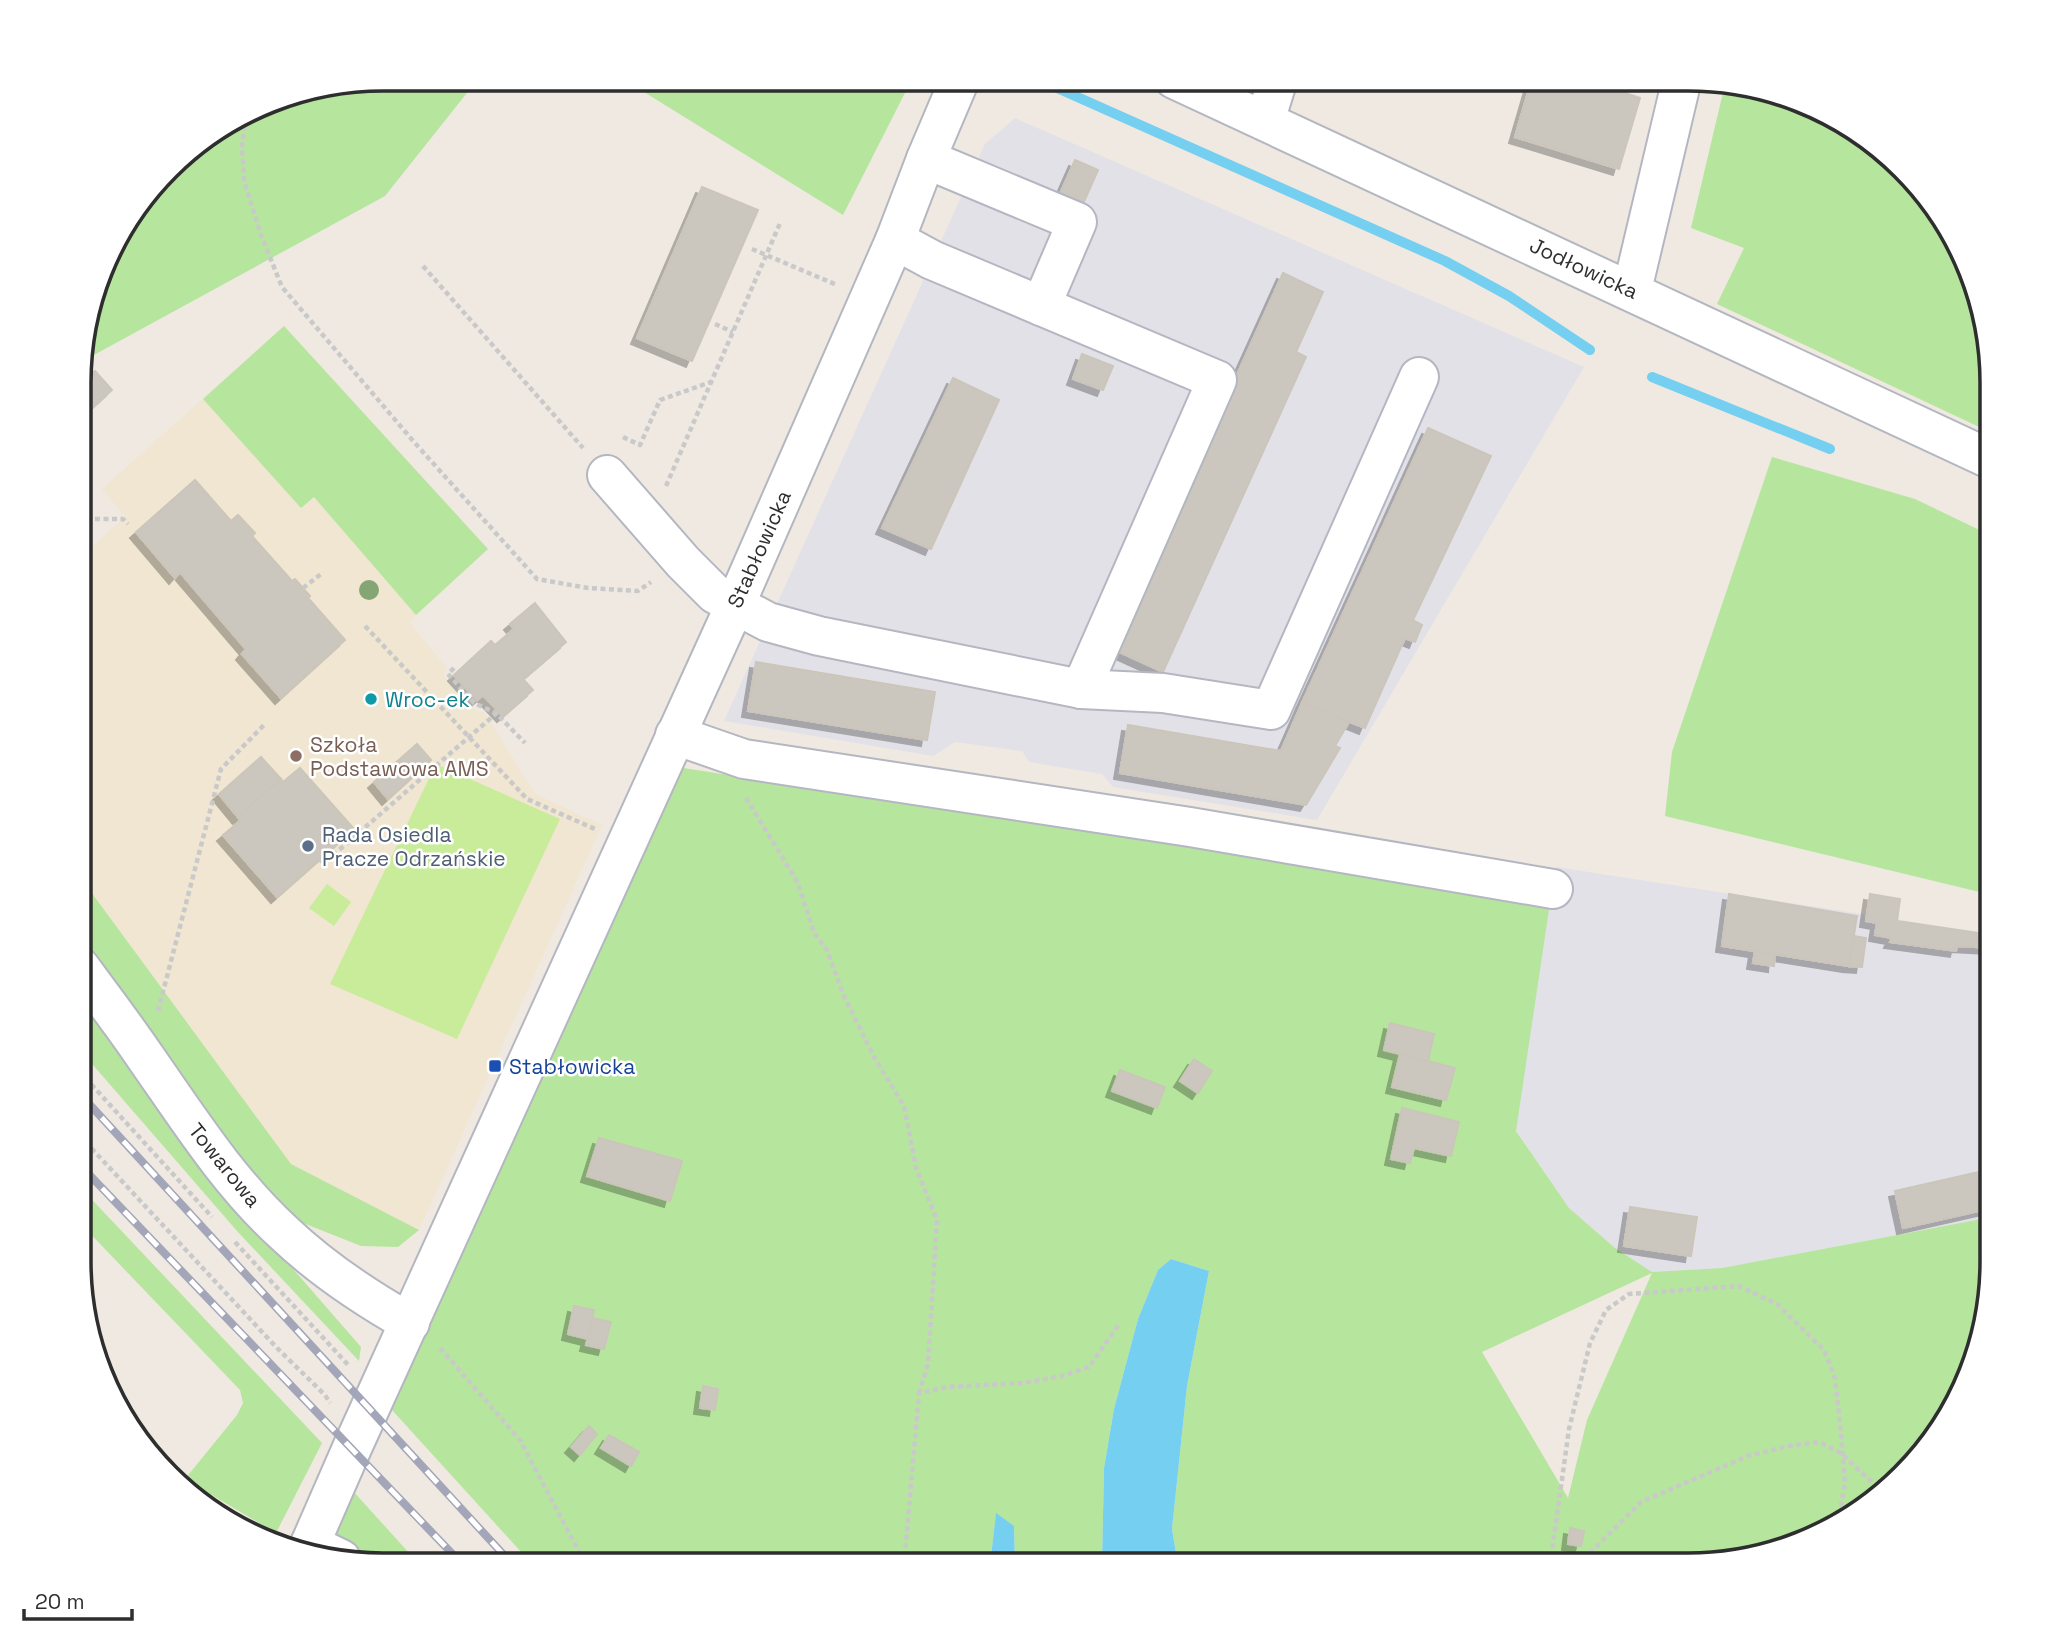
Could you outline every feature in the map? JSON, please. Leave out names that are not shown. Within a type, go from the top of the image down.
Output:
[{"type":"street","name":"Stabłowicka","points":[[321,1546],[410,1322],[736,603],[895,240],[955,91]]},
{"type":"street","name":"Jodłowicka","points":[[1200,91],[1980,454]]},
{"type":"street","points":[[1265,121],[1274,91]]},
{"type":"street","points":[[1632,290],[1679,91]]},
{"type":"street","points":[[926,159],[1077,222],[1041,306]]},
{"type":"street","points":[[895,240],[932,260],[1217,380],[1081,689]]},
{"type":"street","points":[[607,475],[683,562],[715,594],[768,622],[819,636],[1081,689],[1163,693],[1271,710],[1419,377]]},
{"type":"street","points":[[675,735],[744,759],[1190,827],[1553,889]]},
{"type":"street","name":"Towarowa","points":[[91,982],[193,1126],[246,1194],[282,1232],[315,1261],[351,1288],[410,1322]]},
{"type":"path","points":[[245,126],[242,145],[244,181],[261,235],[282,287],[414,442],[537,579],[588,588],[638,591],[683,562]]},
{"type":"path","points":[[657,532],[663,526],[662,497],[781,221]]},
{"type":"path","points":[[752,249],[847,289]]},
{"type":"path","points":[[423,266],[607,475]]},
{"type":"path","points":[[715,324],[733,332]]},
{"type":"path","points":[[623,437],[640,445],[660,400],[712,382]]},
{"type":"path","points":[[95,519],[123,519],[128,524]]},
{"type":"path","points":[[303,588],[321,574]]},
{"type":"path","points":[[365,626],[527,799],[599,831]]},
{"type":"path","points":[[454,668],[448,674],[474,703],[498,712],[525,743]]},
{"type":"path","points":[[320,860],[324,863],[498,712]]},
{"type":"path","points":[[145,1056],[221,769],[264,725]]},
{"type":"path","points":[[744,759],[745,796],[798,883],[814,933],[827,950],[844,994],[874,1057],[904,1106],[916,1168],[937,1220],[928,1364],[919,1393],[905,1553]]},
{"type":"path","points":[[91,1148],[277,1348],[325,1395],[336,1412]]},
{"type":"path","points":[[1552,1553],[1569,1429],[1590,1343],[1606,1310],[1629,1294],[1740,1286],[1777,1304],[1824,1350],[1835,1378],[1845,1483],[1840,1510]]},
{"type":"path","points":[[410,1322],[431,1338],[520,1440],[580,1553]]},
{"type":"path","points":[[919,1393],[947,1387],[1023,1383],[1062,1376],[1089,1367],[1120,1323]]},
{"type":"path","points":[[1590,1553],[1641,1502],[1748,1456],[1789,1446],[1819,1442],[1841,1453],[1875,1485]]},
{"type":"shaded area","points":[[1015,118],[1584,367],[1317,820],[1113,787],[1102,774],[1029,762],[1022,751],[955,742],[933,756],[724,721],[985,144]]},
{"type":"shaded area","name":"Szkoła Podstawowa AMS","points":[[284,326],[488,549],[409,622],[447,668],[443,675],[470,708],[485,713],[535,794],[602,825],[419,1230],[291,1164],[91,892],[91,548],[125,517],[102,489]]},
{"type":"shaded area","points":[[1556,867],[1980,932],[1980,1219],[1722,1268],[1652,1272],[1615,1248],[1569,1208],[1516,1130],[1526,1046]]},
{"type":"green space","points":[[468,91],[385,196],[93,356],[101,308],[113,272],[130,237],[151,205],[205,151],[254,121],[308,101],[364,92]]},
{"type":"green space","points":[[642,91],[906,91],[843,215]]},
{"type":"green space","points":[[1723,94],[1763,101],[1799,113],[1834,130],[1866,151],[1920,205],[1941,237],[1958,272],[1970,308],[1977,345],[1980,427],[1717,304],[1744,248],[1691,228]]},
{"type":"green space","points":[[284,326],[488,549],[416,615],[314,497],[301,508],[203,399]]},
{"type":"green space","points":[[1772,457],[1915,499],[1980,530],[1980,892],[1665,816],[1672,752]]},
{"type":"green space","points":[[436,764],[560,819],[457,1039],[330,984]]},
{"type":"green space","points":[[677,767],[1550,903],[1516,1131],[1569,1208],[1615,1248],[1652,1272],[1722,1268],[1980,1219],[1979,1280],[1970,1336],[1950,1390],[1931,1423],[1894,1467],[1866,1493],[1817,1523],[1763,1543],[1688,1553],[1176,1553],[1172,1529],[1187,1386],[1209,1271],[1171,1259],[1158,1270],[1138,1319],[1114,1409],[1104,1468],[1102,1553],[1015,1553],[1014,1526],[996,1514],[991,1553],[522,1553],[392,1410]],"holes":[[[1390,1023],[1434,1034],[1428,1061],[1454,1068],[1446,1100],[1392,1087],[1400,1054],[1384,1049]],[[1195,1060],[1212,1071],[1198,1093],[1180,1081]],[[1403,1109],[1459,1122],[1451,1156],[1414,1148],[1410,1163],[1391,1159]],[[1652,1273],[1587,1420],[1568,1498],[1482,1352]],[[594,1310],[593,1318],[611,1322],[604,1349],[587,1345]],[[703,1386],[717,1389],[715,1410],[700,1408]],[[589,1427],[591,1443],[580,1455],[571,1447]],[[609,1435],[639,1452],[601,1448]]]},
{"type":"green space","points":[[327,884],[351,902],[334,926],[309,908]]},
{"type":"green space","points":[[91,892],[291,1164],[419,1230],[398,1247],[361,1246],[288,1217],[197,1108],[91,959]]},
{"type":"green space","points":[[91,1012],[260,1231],[361,1347],[359,1361],[237,1231],[91,1063]]},
{"type":"green space","points":[[91,1199],[322,1443],[276,1533],[199,1487],[187,1476],[237,1415],[243,1403],[240,1390],[91,1234]]},
{"type":"green space","points":[[352,1490],[409,1553],[346,1550],[330,1543]]},
{"type":"water","points":[[1171,1259],[1209,1271],[1187,1386],[1172,1529],[1176,1553],[1102,1553],[1104,1468],[1114,1409],[1138,1319],[1158,1270]]},
{"type":"water","points":[[996,1513],[1014,1526],[1015,1553],[991,1553]]},
{"type":"building","points":[[1528,91],[1618,91],[1640,98],[1619,169],[1515,137]]},
{"type":"building","points":[[1075,160],[1098,170],[1083,204],[1060,194]]},
{"type":"building","points":[[702,187],[758,210],[692,361],[637,338]]},
{"type":"building","points":[[1283,273],[1323,292],[1296,352],[1306,357],[1163,672],[1113,649]]},
{"type":"building","points":[[1082,354],[1113,366],[1103,390],[1073,379]]},
{"type":"building","points":[[95,371],[112,390],[91,409],[91,383],[91,374]]},
{"type":"building","points":[[953,378],[999,400],[931,549],[882,528]]},
{"type":"building","points":[[1428,428],[1491,456],[1413,620],[1422,625],[1415,642],[1405,638],[1365,728],[1302,703]]},
{"type":"building","points":[[195,480],[231,521],[238,515],[255,533],[252,536],[292,581],[295,579],[345,640],[281,698],[242,654],[246,649],[180,572],[175,578],[136,532]]},
{"type":"building","points":[[535,603],[566,642],[523,679],[533,690],[503,716],[483,695],[477,700],[454,675],[491,641],[495,645],[514,629],[510,624]]},
{"type":"building","points":[[756,662],[935,692],[927,740],[748,711]]},
{"type":"building","points":[[1302,703],[1349,722],[1335,746],[1340,748],[1306,805],[1120,773],[1128,725],[1281,751]]},
{"type":"building","points":[[417,744],[431,760],[388,799],[374,782]]},
{"type":"building","points":[[261,757],[281,779],[238,817],[219,794]]},
{"type":"building","points":[[300,768],[354,829],[277,897],[223,835],[241,820],[238,817],[281,779],[283,782]]},
{"type":"building","points":[[1729,894],[1857,916],[1849,966],[1722,946]]},
{"type":"building","points":[[1870,894],[1900,899],[1897,921],[1980,933],[1980,947],[1957,946],[1956,951],[1890,942],[1892,938],[1875,935],[1877,923],[1866,921]]},
{"type":"building","points":[[1854,936],[1866,938],[1862,967],[1849,966]]},
{"type":"building","points":[[1755,951],[1775,954],[1774,966],[1753,963]]},
{"type":"building","points":[[1390,1023],[1434,1034],[1428,1061],[1384,1050]]},
{"type":"building","points":[[1400,1054],[1455,1068],[1446,1100],[1392,1087]]},
{"type":"building","points":[[1194,1059],[1212,1071],[1198,1093],[1180,1081]]},
{"type":"building","points":[[1120,1070],[1165,1087],[1157,1108],[1112,1091]]},
{"type":"building","points":[[1402,1108],[1459,1122],[1451,1156],[1414,1148],[1410,1163],[1391,1159]]},
{"type":"building","points":[[599,1138],[682,1161],[670,1201],[587,1176]]},
{"type":"building","points":[[1980,1172],[1980,1211],[1903,1228],[1895,1191]]},
{"type":"building","points":[[1630,1207],[1697,1217],[1691,1256],[1624,1246]]},
{"type":"building","points":[[574,1306],[594,1310],[588,1339],[568,1334]]},
{"type":"building","points":[[593,1318],[611,1322],[604,1349],[586,1345]]},
{"type":"building","points":[[703,1386],[718,1389],[715,1410],[700,1408]]},
{"type":"building","points":[[589,1426],[597,1434],[580,1455],[571,1447]]},
{"type":"building","points":[[609,1435],[639,1452],[631,1466],[601,1448]]},
{"type":"building","points":[[1570,1528],[1584,1531],[1581,1546],[1568,1544]]},
{"type":"waterway","points":[[1064,91],[1445,261],[1509,296],[1590,350]]},
{"type":"waterway","points":[[1652,377],[1830,449]]},
{"type":"railway","points":[[91,1106],[502,1553]]},
{"type":"railway","points":[[91,1176],[452,1553]]},
{"type":"place","name":"Wroc-ek","points":[[371,699]]},
{"type":"place","name":"Szkoła Podstawowa AMS","points":[[296,756]]},
{"type":"place","name":"Rada Osiedla Pracze Odrzańskie","points":[[308,846]]},
{"type":"place","name":"Stabłowicka","points":[[495,1066]]}]
